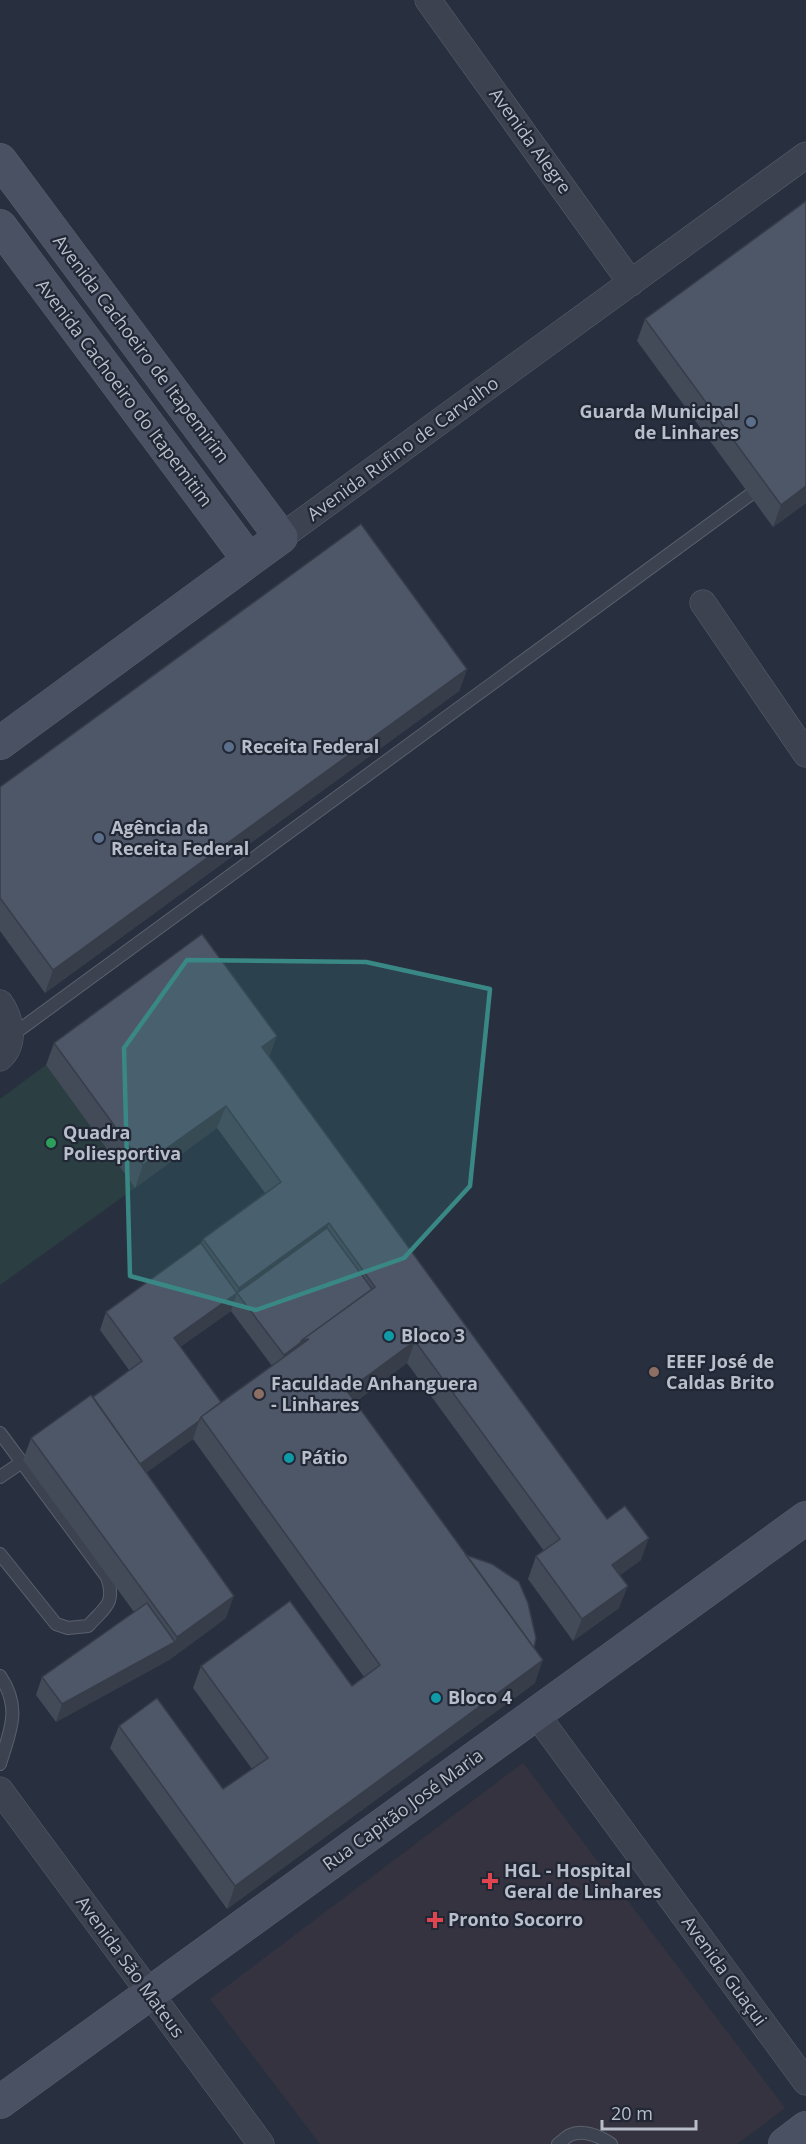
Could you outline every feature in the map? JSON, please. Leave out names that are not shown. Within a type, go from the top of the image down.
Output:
[{"type":"street","name":"Avenida Alegre","points":[[428,0],[631,283]]},
{"type":"street","name":"Avenida Rufino de Carvalho","points":[[0,743],[806,155]]},
{"type":"street","name":"Avenida Cachoeiro de Itapemirim","points":[[0,160],[281,537]]},
{"type":"street","name":"Avenida Cachoeiro do Itapemitim","points":[[0,226],[249,560]]},
{"type":"street","points":[[703,603],[806,754]]},
{"type":"street","name":"Rua Capitão José Maria","points":[[0,2102],[806,1518]]},
{"type":"street","name":"Avenida Guaçui","points":[[536,1714],[806,2082]]},
{"type":"street","name":"Avenida São Mateus","points":[[0,1790],[261,2144]]},
{"type":"street","points":[[785,2144],[806,2128]]},
{"type":"lane","points":[[5,1028],[768,482]]},
{"type":"lane","points":[[0,1433],[107,1577],[112,1591],[110,1603],[88,1626],[68,1628],[56,1624],[0,1554]]},
{"type":"lane","points":[[0,1478],[22,1462]]},
{"type":"lane","points":[[0,1676],[11,1699],[14,1718],[0,1764]]},
{"type":"lane","points":[[558,2144],[570,2135],[585,2133],[604,2139],[611,2144]]},
{"type":"highlighted area","points":[[187,960],[366,962],[490,989],[470,1186],[404,1258],[256,1310],[130,1276],[124,1048]]},
{"type":"shaded area","name":"Quadra Poliesportiva","points":[[46,1065],[135,1188],[0,1285],[0,1099]]},
{"type":"shaded area","name":"HGL - Hospital Geral de Linhares","points":[[523,1763],[785,2108],[737,2144],[320,2144],[210,1999]]},
{"type":"building","name":"Guarda Municipal de Linhares","points":[[806,201],[806,486],[781,505],[645,319]]},
{"type":"building","name":"Receita Federal","points":[[361,524],[467,669],[53,970],[0,898],[0,787]]},
{"type":"building","points":[[202,934],[277,1036],[262,1047],[607,1519],[625,1506],[649,1538],[612,1565],[628,1586],[582,1619],[536,1556],[560,1539],[415,1341],[347,1391],[543,1660],[235,1886],[119,1726],[157,1698],[223,1789],[268,1758],[201,1666],[290,1601],[352,1686],[380,1665],[201,1417],[309,1339],[302,1340],[375,1287],[329,1223],[239,1288],[203,1239],[281,1182],[226,1106],[143,1165],[54,1043]]},
{"type":"building","points":[[327,1228],[372,1289],[284,1355],[237,1293]]},
{"type":"building","points":[[201,1243],[237,1293],[174,1338],[221,1402],[140,1464],[93,1397],[142,1361],[106,1312]]},
{"type":"building","points":[[91,1395],[234,1596],[177,1637],[31,1438]]},
{"type":"building","points":[[466,1555],[492,1564],[519,1582],[528,1603],[536,1638],[534,1648]]},
{"type":"building","points":[[147,1603],[175,1642],[62,1704],[42,1677]]},
{"type":"place","name":"Guarda Municipal de Linhares","points":[[751,422]]},
{"type":"place","name":"Receita Federal","points":[[229,747]]},
{"type":"place","name":"Agência da Receita Federal","points":[[99,838]]},
{"type":"place","name":"Quadra Poliesportiva","points":[[51,1143]]},
{"type":"place","name":"Bloco 3","points":[[389,1336]]},
{"type":"place","name":"EEEF José de Caldas Brito","points":[[654,1372]]},
{"type":"place","name":"Faculdade Anhanguera - Linhares","points":[[259,1394]]},
{"type":"place","name":"Pátio","points":[[289,1458]]},
{"type":"place","name":"Bloco 4","points":[[436,1698]]},
{"type":"place","name":"HGL - Hospital Geral de Linhares","points":[[490,1881]]},
{"type":"place","name":"Pronto Socorro","points":[[435,1920]]}]
